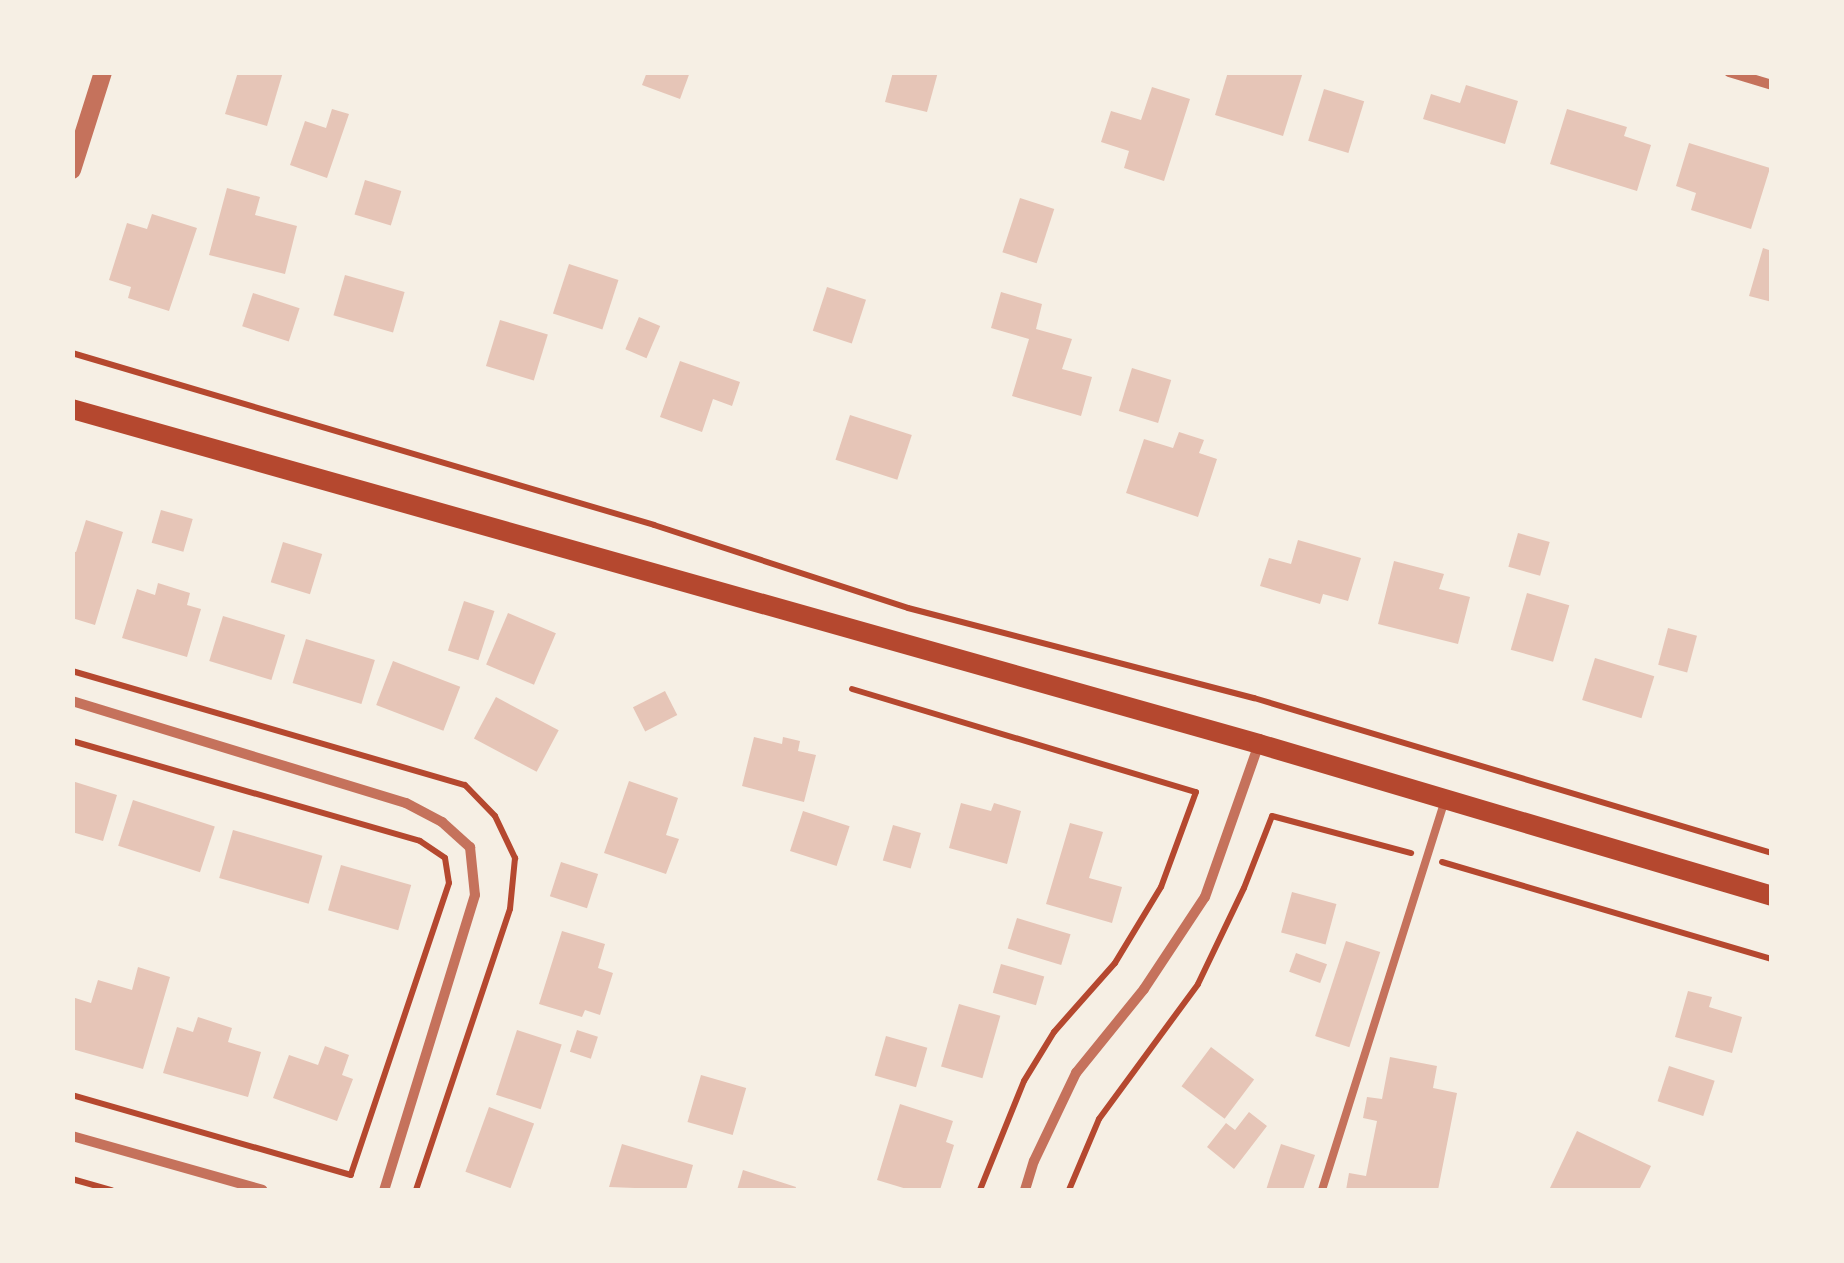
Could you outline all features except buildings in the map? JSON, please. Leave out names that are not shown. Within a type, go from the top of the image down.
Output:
[{"type":"main road","points":[[72,409],[1259,744],[1772,896]]},
{"type":"street","points":[[72,170],[102,72]]},
{"type":"street","points":[[1729,72],[1772,85]]},
{"type":"street","points":[[72,701],[406,803],[442,822],[470,847],[475,895],[384,1190]]},
{"type":"street","points":[[1025,1190],[1034,1161],[1076,1072],[1144,989],[1205,897],[1259,744]]},
{"type":"street","points":[[72,1136],[263,1190]]},
{"type":"lane","points":[[1322,1190],[1445,798]]},
{"type":"path","points":[[72,353],[654,525],[908,608],[1254,698],[1772,852]]},
{"type":"path","points":[[72,671],[466,785],[495,816],[515,858],[510,909],[416,1190]]},
{"type":"path","points":[[852,688],[1196,792],[1161,887],[1114,962],[1054,1032],[1024,1082],[980,1190]]},
{"type":"path","points":[[72,742],[420,841],[444,858],[449,884],[351,1175],[72,1094]]},
{"type":"path","points":[[1069,1190],[1100,1119],[1198,984],[1244,888],[1272,816],[1772,959]]},
{"type":"path","points":[[72,1180],[111,1190]]}]
